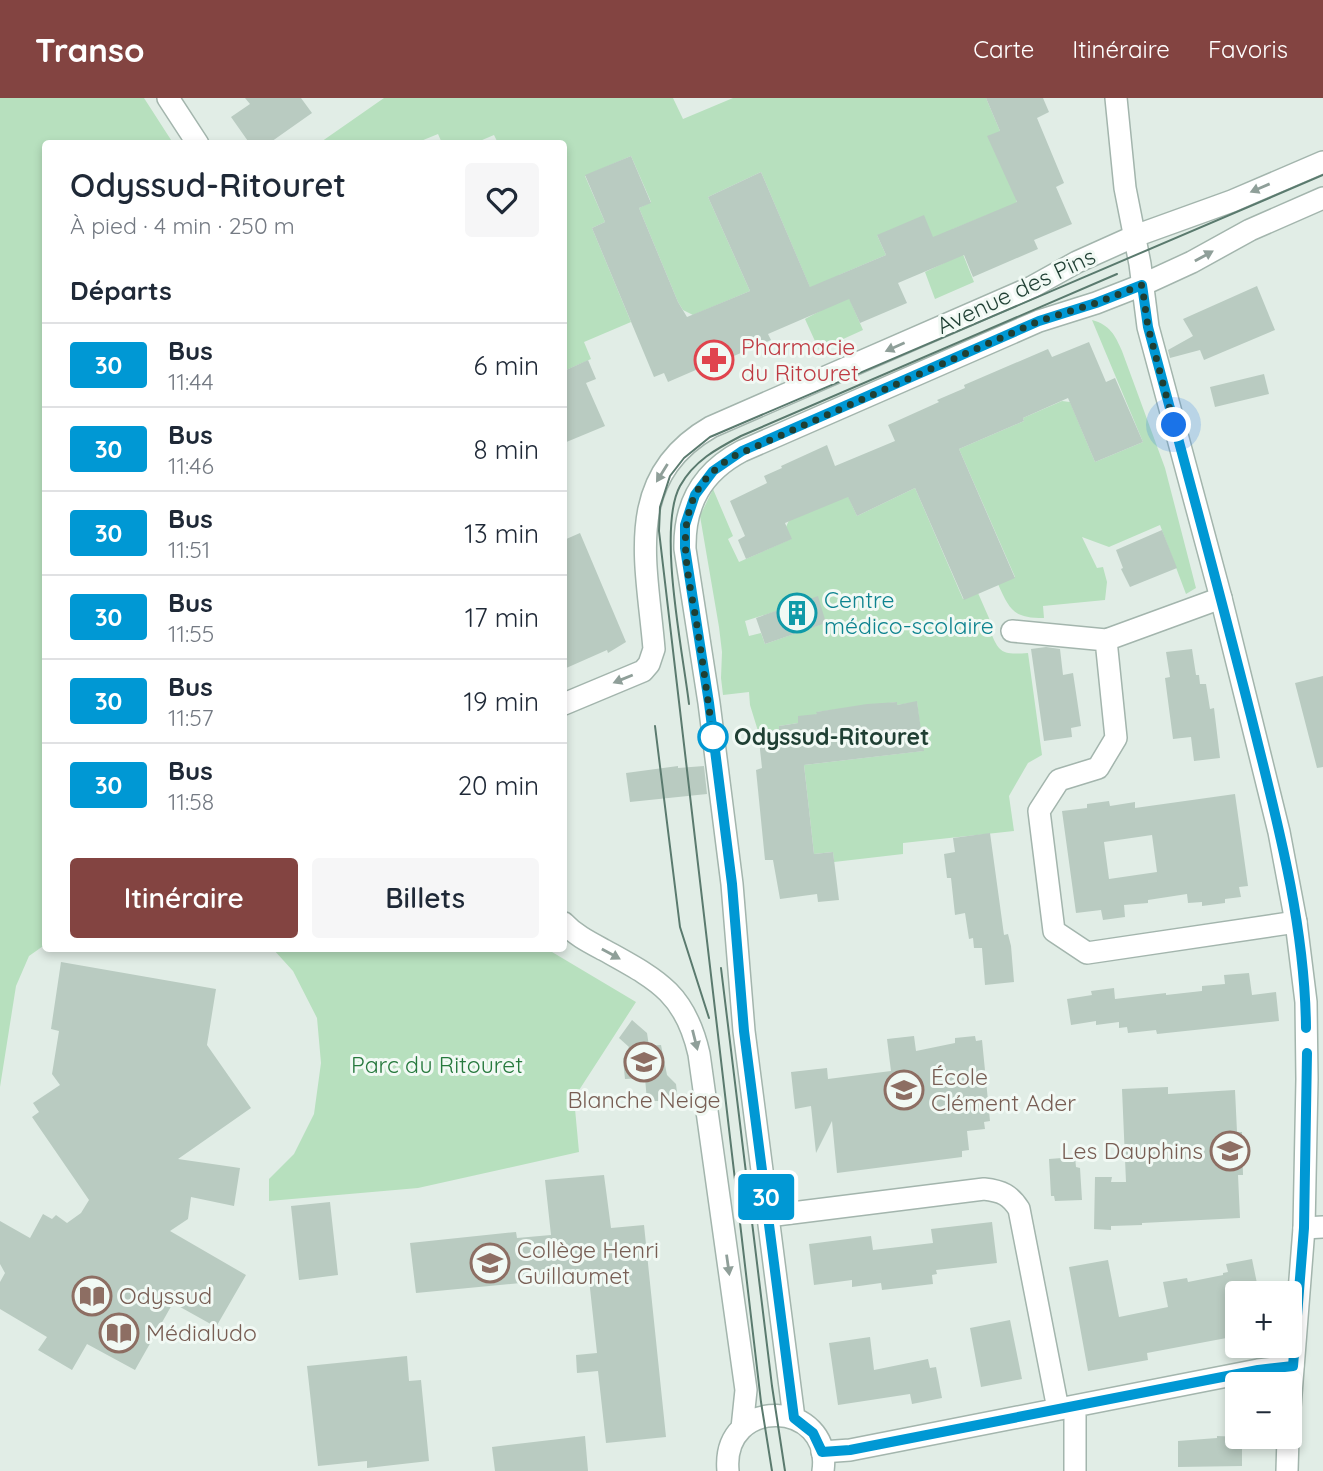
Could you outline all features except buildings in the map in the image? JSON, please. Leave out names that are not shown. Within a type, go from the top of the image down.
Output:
[{"type":"street","points":[[1116,98],[1125,188],[1148,327],[1221,598],[1279,832],[1296,922],[1306,1002],[1313,1227],[1293,1372]]},
{"type":"street","points":[[171,99],[196,140]]},
{"type":"street","name":"Avenue des Pins","points":[[567,703],[643,671],[652,658],[654,649],[646,541],[649,503],[659,477],[674,455],[693,438],[711,427],[1032,287],[1077,262],[1135,236],[1232,201],[1323,162]]},
{"type":"street","name":"Avenue des Pins","points":[[794,1418],[741,1006],[732,884],[709,703],[685,548],[685,525],[695,495],[713,471],[742,451],[1039,321],[1142,285],[1192,262],[1250,230],[1323,198]]},
{"type":"street","points":[[1012,631],[1106,640],[1221,598]]},
{"type":"street","points":[[1106,640],[1116,738],[1098,768],[1059,780],[1040,811],[1054,931],[1087,953],[1296,922]]},
{"type":"street","points":[[567,926],[580,937],[661,983],[694,1031],[746,1390],[742,1428],[729,1453],[728,1471]]},
{"type":"street","points":[[768,1216],[984,1189],[1011,1197],[1019,1209],[1066,1408],[1075,1471]]},
{"type":"street","points":[[742,1428],[763,1416],[776,1414],[794,1418],[813,1433],[823,1462],[850,1450],[1258,1370],[1293,1366]]},
{"type":"street","points":[[1287,1471],[1288,1449]]},
{"type":"green space","points":[[0,98],[144,98],[171,140],[42,140],[42,947],[29,956],[16,986],[0,1087]]},
{"type":"green space","points":[[384,98],[673,98],[683,119],[733,98],[986,98],[1000,131],[1017,203],[953,229],[974,282],[935,299],[925,272],[944,263],[877,235],[886,255],[839,275],[863,330],[819,350],[805,319],[820,311],[761,172],[708,197],[750,291],[693,315],[683,310],[678,302],[639,208],[651,202],[631,156],[585,176],[605,222],[592,228],[631,322],[584,342],[591,359],[567,370],[567,140],[496,140],[494,135],[482,140],[441,140],[438,134],[423,140],[324,140]]},
{"type":"green space","points":[[1092,320],[1111,331],[1122,351],[1165,468],[1196,588],[1186,594],[1160,525],[1109,547],[1082,537],[1097,568],[1103,567],[1107,582],[1105,600],[1043,606],[1044,618],[1026,616],[1010,607],[998,584],[1015,577],[959,449],[1062,401],[1070,402],[1095,462],[1143,442]]},
{"type":"green space","points":[[915,488],[963,599],[978,593],[992,625],[989,628],[992,636],[1002,651],[1028,653],[1042,755],[1028,763],[1009,796],[1014,831],[903,843],[903,854],[834,862],[833,852],[814,854],[804,765],[923,751],[917,702],[817,712],[798,723],[779,726],[779,730],[758,731],[749,692],[723,695],[719,627],[700,516],[713,489],[733,536],[728,539],[739,562],[791,539],[786,527],[790,518],[847,494],[857,516]],"holes":[[[801,596],[825,623],[765,644],[761,633],[749,636],[745,621],[796,605],[794,600]]]},
{"type":"green space","name":"Parc du Ritouret","points":[[276,952],[552,952],[636,1002],[574,1098],[579,1152],[418,1188],[269,1201],[269,1179],[294,1154],[314,1114],[321,1063],[317,1018],[293,971]]},
{"type":"tram line","points":[[772,1471],[761,1402],[659,531],[660,507],[670,476],[684,458],[710,437],[1323,175]]},
{"type":"tram line","points":[[689,704],[677,624],[671,531],[674,505],[680,486],[692,469],[714,451],[741,436],[1117,274]]},
{"type":"tram line","points":[[655,726],[680,927],[709,1018]]},
{"type":"tram line","points":[[721,968],[772,1386],[785,1471]]},
{"type":"bus line","name":"30","points":[[1306,1028],[1306,1002],[1296,922],[1279,832],[1221,598],[1148,327],[1142,285],[1039,321],[887,386],[742,451],[722,463],[706,478],[691,504],[685,525],[685,548],[709,703],[732,884],[744,1031],[794,1418],[805,1424],[813,1433],[822,1452],[850,1450],[1258,1370],[1293,1366],[1304,1228],[1307,1053]]},
{"type":"place","name":"Pharmacie du Ritouret","points":[[714,360]]},
{"type":"place","name":"Centre médico-scolaire","points":[[797,613]]},
{"type":"place","name":"Odyssud-Ritouret","points":[[713,737]]},
{"type":"place","name":"Blanche Neige","points":[[644,1062]]},
{"type":"place","name":"École Clément Ader","points":[[904,1090]]},
{"type":"place","name":"Les Dauphins","points":[[1230,1151]]},
{"type":"place","name":"Collège Henri Guillaumet","points":[[490,1263]]},
{"type":"place","name":"Odyssud","points":[[92,1296]]},
{"type":"place","name":"Médialudo","points":[[119,1333]]},
{"type":"route","points":[[713,737],[688,572],[685,525],[700,486],[713,471],[732,457],[887,386],[1039,321],[1142,285],[1148,327],[1174,425]]}]
